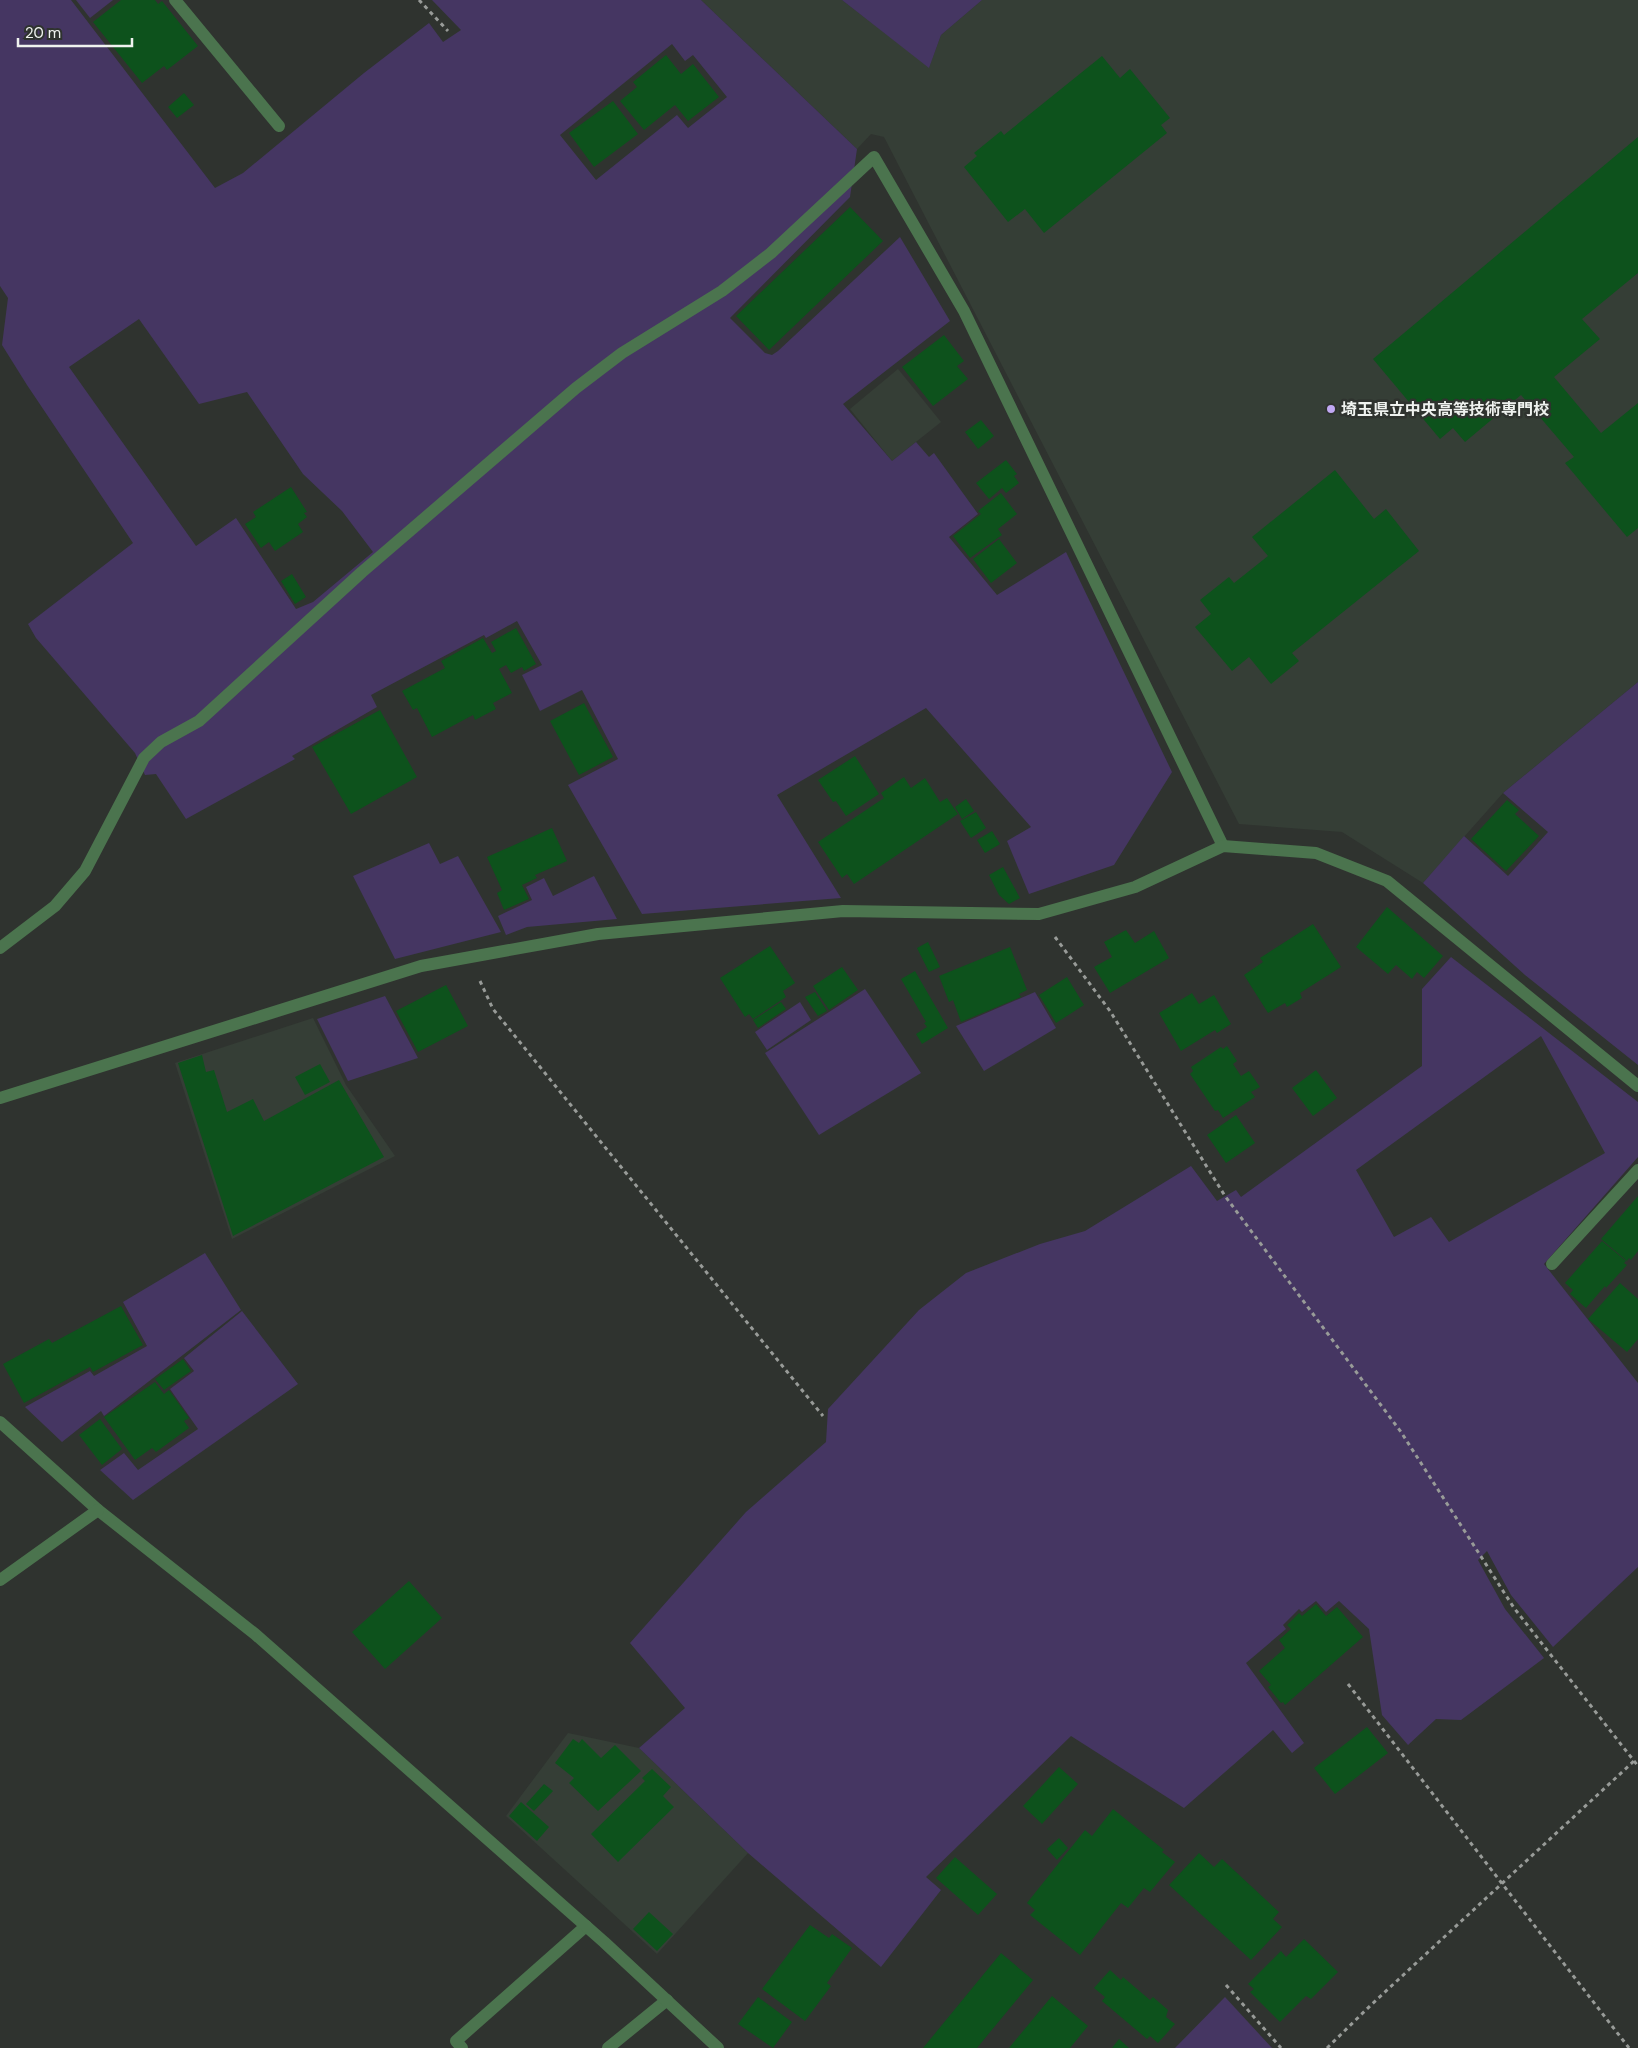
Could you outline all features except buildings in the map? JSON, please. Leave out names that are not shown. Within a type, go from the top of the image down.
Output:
[{"type":"street","points":[[176,0],[279,126]]},
{"type":"street","points":[[0,948],[56,906],[85,871],[144,758],[161,742],[199,721],[362,572],[576,388],[622,353],[722,291],[764,259],[874,156],[964,311],[1042,468],[1223,846]]},
{"type":"street","points":[[0,1098],[421,966],[598,934],[843,911],[1039,914],[1135,887],[1223,846],[1316,853],[1386,881],[1638,1086]]},
{"type":"street","points":[[1552,1264],[1638,1170]]},
{"type":"street","points":[[0,1422],[98,1510],[255,1634],[586,1926],[718,2048]]},
{"type":"street","points":[[0,1580],[98,1510]]},
{"type":"street","points":[[462,2048],[456,2041],[586,1926]]},
{"type":"street","points":[[608,2048],[667,2000]]},
{"type":"path","points":[[419,0],[448,32]]},
{"type":"path","points":[[1039,914],[1110,1011],[1225,1196],[1401,1432],[1514,1608],[1638,1766]]},
{"type":"path","points":[[469,957],[493,1009],[823,1416]]},
{"type":"path","points":[[1348,1684],[1629,2048]]},
{"type":"path","points":[[1327,2048],[1634,1761]]},
{"type":"path","points":[[1226,1985],[1281,2048]]},
{"type":"shaded area","points":[[0,0],[71,0],[215,188],[243,173],[364,73],[429,23],[443,42],[461,30],[432,0],[701,0],[857,149],[850,197],[730,318],[765,353],[772,355],[900,237],[950,321],[843,404],[892,461],[916,442],[929,457],[934,453],[978,514],[949,537],[997,595],[1066,552],[1172,772],[1114,865],[1029,894],[1007,841],[1031,827],[926,708],[777,795],[841,898],[642,914],[568,785],[618,759],[582,690],[540,711],[522,675],[542,665],[517,621],[486,638],[484,635],[371,695],[377,707],[292,756],[295,759],[186,819],[156,774],[145,775],[135,753],[36,638],[28,624],[133,543],[2,345],[8,298],[0,286]],"holes":[[[672,44],[685,61],[693,55],[727,97],[688,128],[677,115],[596,180],[560,135]],[[139,319],[199,404],[247,392],[303,474],[342,511],[373,552],[313,602],[296,609],[236,518],[196,546],[69,367]]]},
{"type":"shaded area","points":[[76,0],[113,0],[90,18]]},
{"type":"shaded area","name":"埼玉県立中央高等技術専門校","points":[[701,0],[842,0],[929,67],[941,35],[982,0],[1638,0],[1638,682],[1503,793],[1423,883],[1342,832],[1239,824],[884,137],[871,134],[857,149]]},
{"type":"shaded area","points":[[842,0],[982,0],[941,35],[929,68]]},
{"type":"shaded area","points":[[898,369],[941,422],[892,461],[850,409]]},
{"type":"shaded area","points":[[1638,682],[1638,1065],[1525,975],[1423,883],[1464,836],[1508,876],[1548,832],[1503,793]]},
{"type":"shaded area","points":[[429,843],[440,864],[458,856],[501,932],[395,959],[353,876]]},
{"type":"shaded area","points":[[594,876],[617,919],[527,927],[506,935],[498,916],[532,900],[526,887],[544,878],[553,896]]},
{"type":"shaded area","points":[[1451,957],[1638,1102],[1638,1157],[1544,1264],[1638,1383],[1638,1567],[1553,1647],[1511,1595],[1487,1551],[1478,1560],[1505,1609],[1544,1658],[1461,1720],[1436,1719],[1408,1745],[1382,1715],[1369,1629],[1339,1601],[1326,1612],[1316,1601],[1302,1612],[1299,1609],[1283,1625],[1286,1629],[1246,1663],[1304,1743],[1292,1753],[1273,1730],[1184,1808],[1071,1736],[926,1877],[941,1890],[881,1967],[748,1853],[639,1748],[685,1708],[630,1643],[746,1512],[826,1442],[828,1409],[919,1310],[966,1273],[1040,1244],[1085,1231],[1191,1166],[1217,1201],[1236,1190],[1241,1197],[1422,1066],[1422,989]],"holes":[[[1541,1036],[1605,1153],[1449,1242],[1431,1217],[1394,1237],[1356,1170]]]},
{"type":"shaded area","points":[[865,989],[921,1073],[819,1135],[765,1053]]},
{"type":"shaded area","points":[[1035,992],[1056,1028],[984,1071],[956,1026]]},
{"type":"shaded area","points":[[385,996],[418,1058],[348,1081],[317,1019]]},
{"type":"shaded area","points":[[800,1002],[811,1020],[767,1050],[755,1032]]},
{"type":"shaded area","points":[[313,1018],[346,1085],[395,1156],[232,1239],[175,1063]]},
{"type":"shaded area","points":[[205,1253],[241,1310],[104,1416],[101,1411],[62,1442],[25,1407],[90,1371],[94,1376],[147,1346],[123,1302]]},
{"type":"shaded area","points":[[242,1311],[298,1384],[133,1500],[100,1470],[124,1453],[138,1470],[198,1429],[170,1389],[194,1371],[184,1358]]},
{"type":"shaded area","points":[[568,1733],[639,1748],[748,1853],[657,1954],[506,1816]]},
{"type":"shaded area","points":[[1225,1997],[1272,2048],[1175,2048]]},
{"type":"place","name":"埼玉県立中央高等技術専門校","points":[[1331,409]]}]
